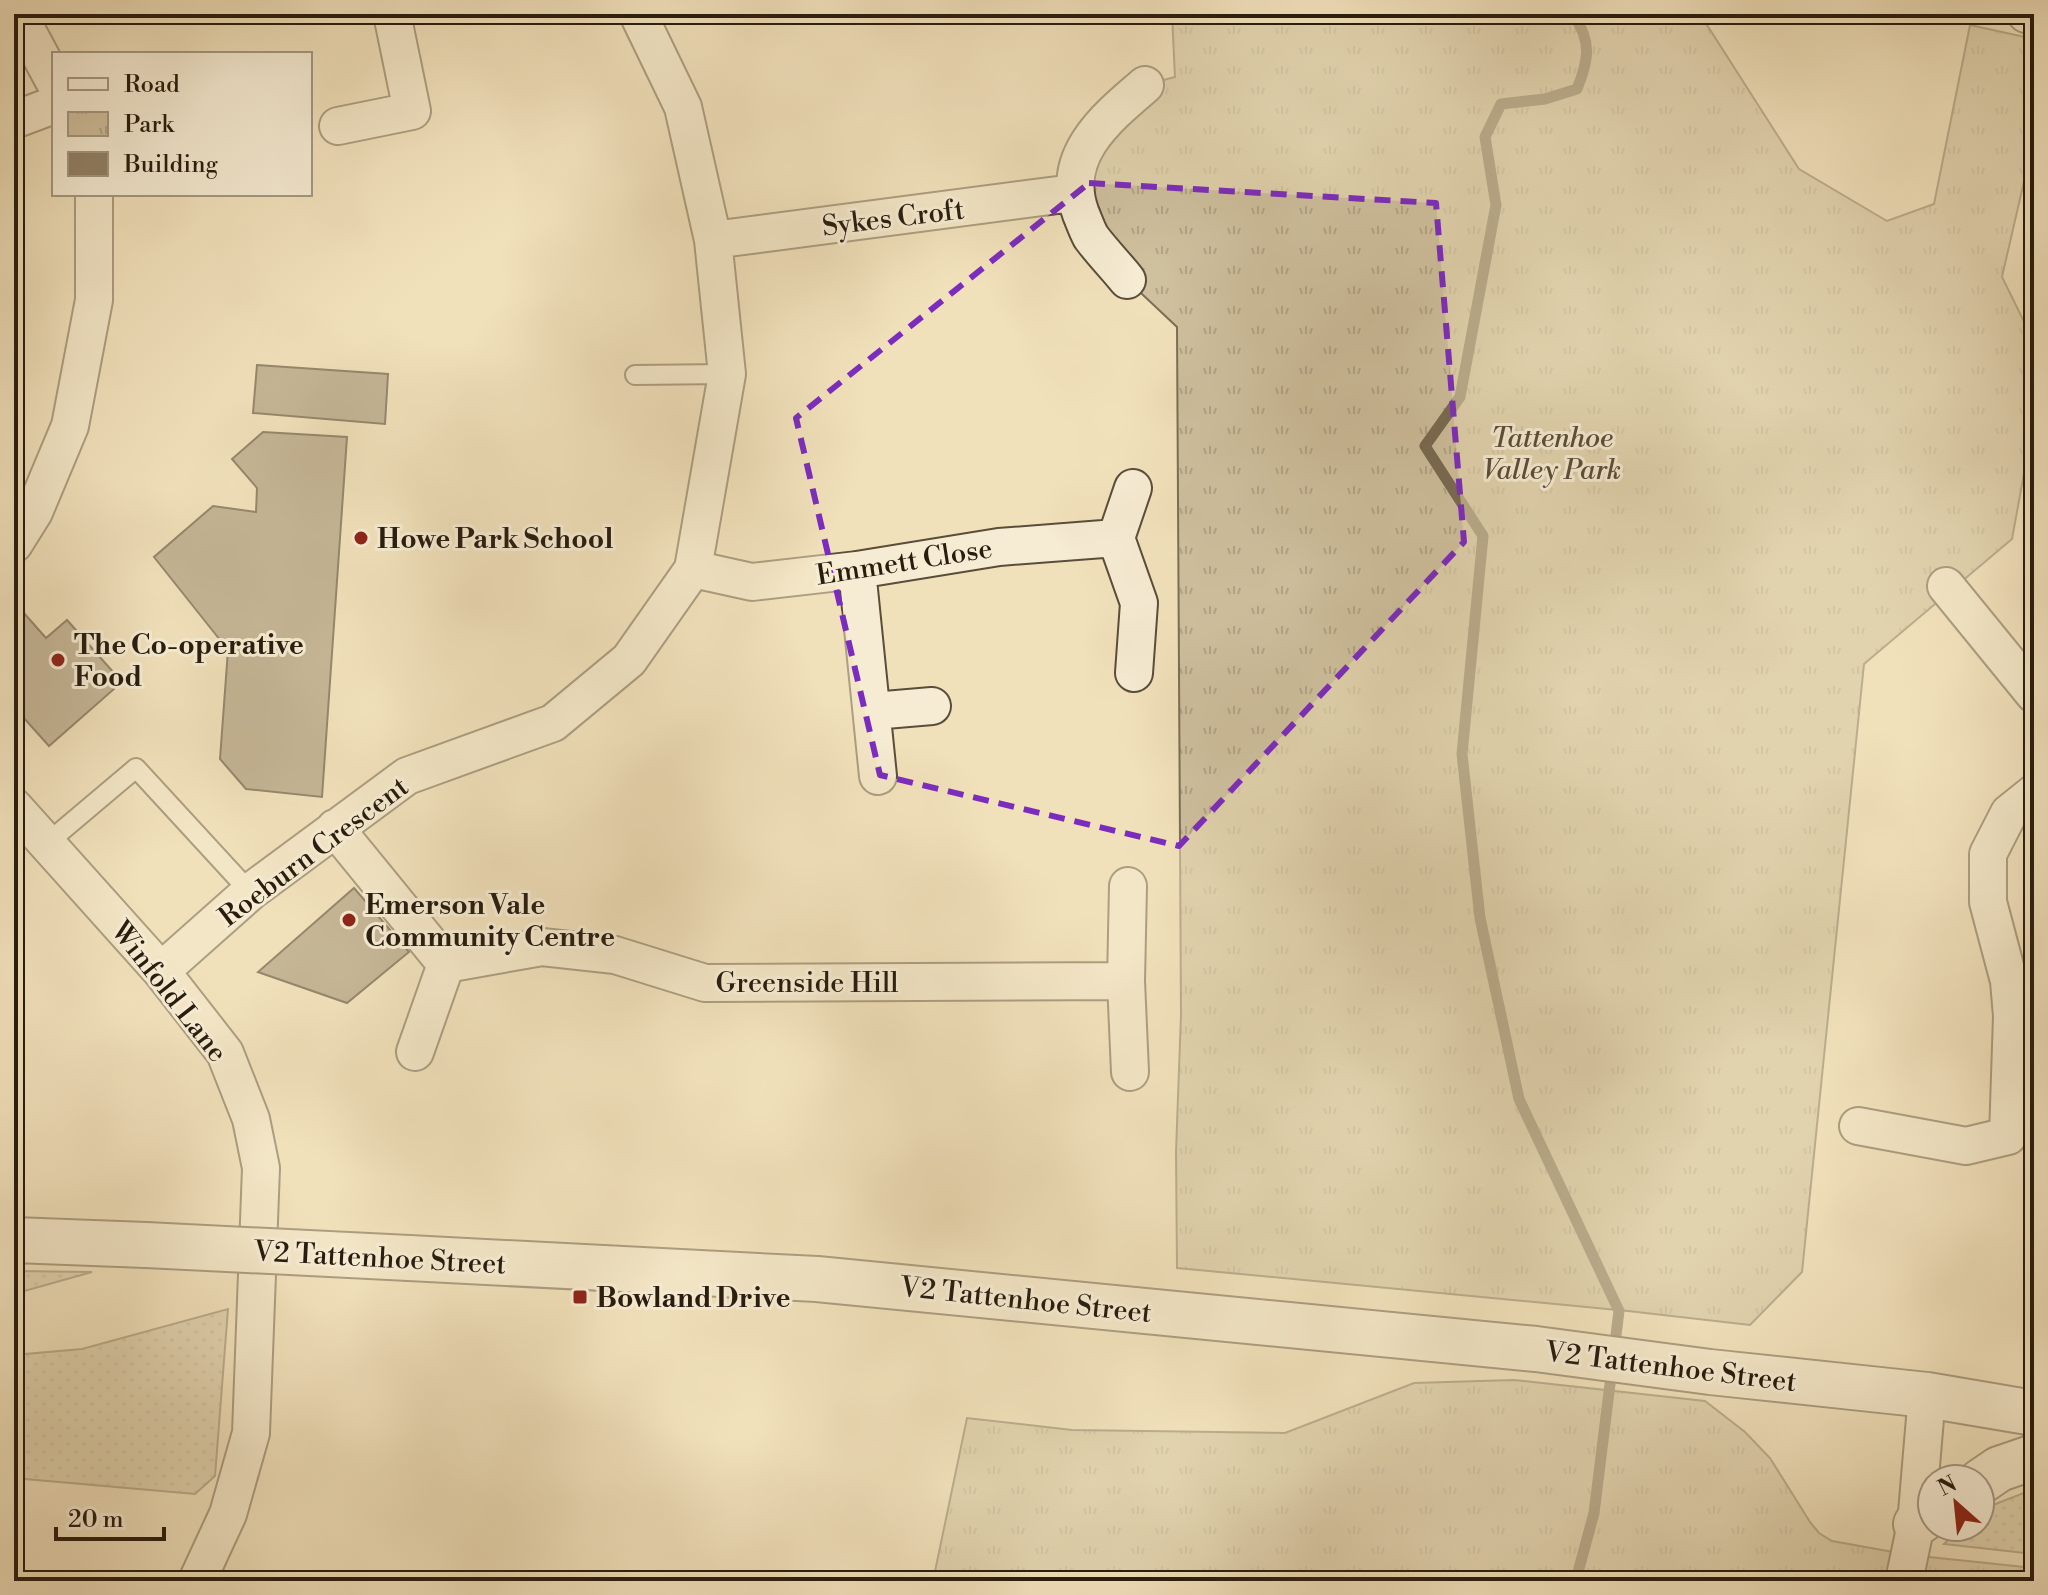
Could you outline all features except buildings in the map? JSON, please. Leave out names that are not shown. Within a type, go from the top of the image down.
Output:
[{"type":"street","points":[[18,14],[52,77]]},
{"type":"street","points":[[338,126],[412,111],[392,14]]},
{"type":"street","name":"Roeburn Crescent","points":[[161,971],[250,892],[407,776],[553,723],[629,660],[693,569],[727,374],[713,240],[683,107],[638,14]]},
{"type":"street","points":[[2026,14],[2034,16]]},
{"type":"street","points":[[1127,280],[1090,235],[1073,193],[1077,166],[1090,140],[1114,111],[1145,85]]},
{"type":"street","points":[[14,120],[52,106]]},
{"type":"street","name":"Sykes Croft","points":[[713,240],[1073,193]]},
{"type":"street","points":[[14,544],[34,512],[70,426],[94,300],[94,196]]},
{"type":"street","points":[[1133,488],[1116,538],[1139,603],[1134,673]]},
{"type":"street","name":"Emmett Close","points":[[693,569],[752,582],[857,570],[999,547],[1116,538]]},
{"type":"street","points":[[857,570],[878,776]]},
{"type":"street","points":[[1946,586],[2034,694]]},
{"type":"street","points":[[873,711],[932,706]]},
{"type":"street","points":[[1858,1126],[1966,1146],[2008,1136],[2012,1016],[2009,981],[1988,902],[1988,854],[2009,813],[2034,793]]},
{"type":"street","name":"Winfold Lane","points":[[14,807],[161,971],[225,1053],[251,1119],[261,1168],[251,1433],[228,1514],[197,1581]]},
{"type":"street","points":[[335,828],[446,964],[415,1052]]},
{"type":"street","points":[[1128,886],[1126,981],[1130,1072]]},
{"type":"street","name":"Greenside Hill","points":[[446,964],[542,947],[615,955],[705,983],[1126,981]]},
{"type":"street","name":"V2 Tattenhoe Street","points":[[14,1240],[817,1279],[1536,1349],[1710,1372],[1927,1395],[2034,1413]]},
{"type":"street","points":[[1984,1404],[2034,1387]]},
{"type":"street","points":[[1925,1463],[1927,1395]]},
{"type":"street","points":[[1996,1471],[2034,1457]]},
{"type":"street","points":[[1904,1581],[1916,1543]]},
{"type":"lane","points":[[635,375],[727,374]]},
{"type":"lane","points":[[46,844],[136,768],[250,892]]},
{"type":"highlighted area","points":[[1089,183],[1436,203],[1464,542],[1179,846],[880,775],[796,418]]},
{"type":"green space","name":"Tattenhoe Valley Park","points":[[1172,14],[1700,14],[1799,169],[1887,221],[1934,204],[1970,25],[2034,39],[2034,138],[2002,277],[2034,342],[2034,419],[2012,539],[1864,664],[1802,1272],[1750,1325],[1177,1268],[1176,1152],[1181,1015],[1177,327],[1127,280],[1077,166],[1145,85],[1175,77]]},
{"type":"green space","points":[[14,1271],[92,1272],[14,1294]]},
{"type":"green space","points":[[228,1309],[215,1476],[195,1494],[14,1478],[14,1355],[82,1349]]},
{"type":"green space","points":[[1514,1380],[1705,1401],[1745,1432],[1770,1458],[1810,1522],[1819,1533],[1832,1541],[1910,1555],[2034,1568],[2034,1581],[933,1581],[967,1418],[1072,1430],[1285,1433],[1414,1383]]},
{"type":"green space","points":[[2034,1489],[2034,1554],[1944,1544],[1996,1543],[1996,1504]]},
{"type":"waterway","points":[[1573,14],[1583,33],[1587,51],[1577,89],[1545,99],[1501,104],[1485,137],[1496,205],[1460,397],[1425,446],[1483,536],[1462,754],[1480,918],[1519,1099],[1619,1311],[1614,1351]]},
{"type":"waterway","points":[[1577,1576],[1594,1513],[1612,1368]]},
{"type":"place","name":"Howe Park School","points":[[361,538]]},
{"type":"place","name":"The Co-operative Food","points":[[58,660]]},
{"type":"place","name":"Emerson Vale Community Centre","points":[[349,920]]},
{"type":"place","name":"Bowland Drive","points":[[580,1297]]}]
